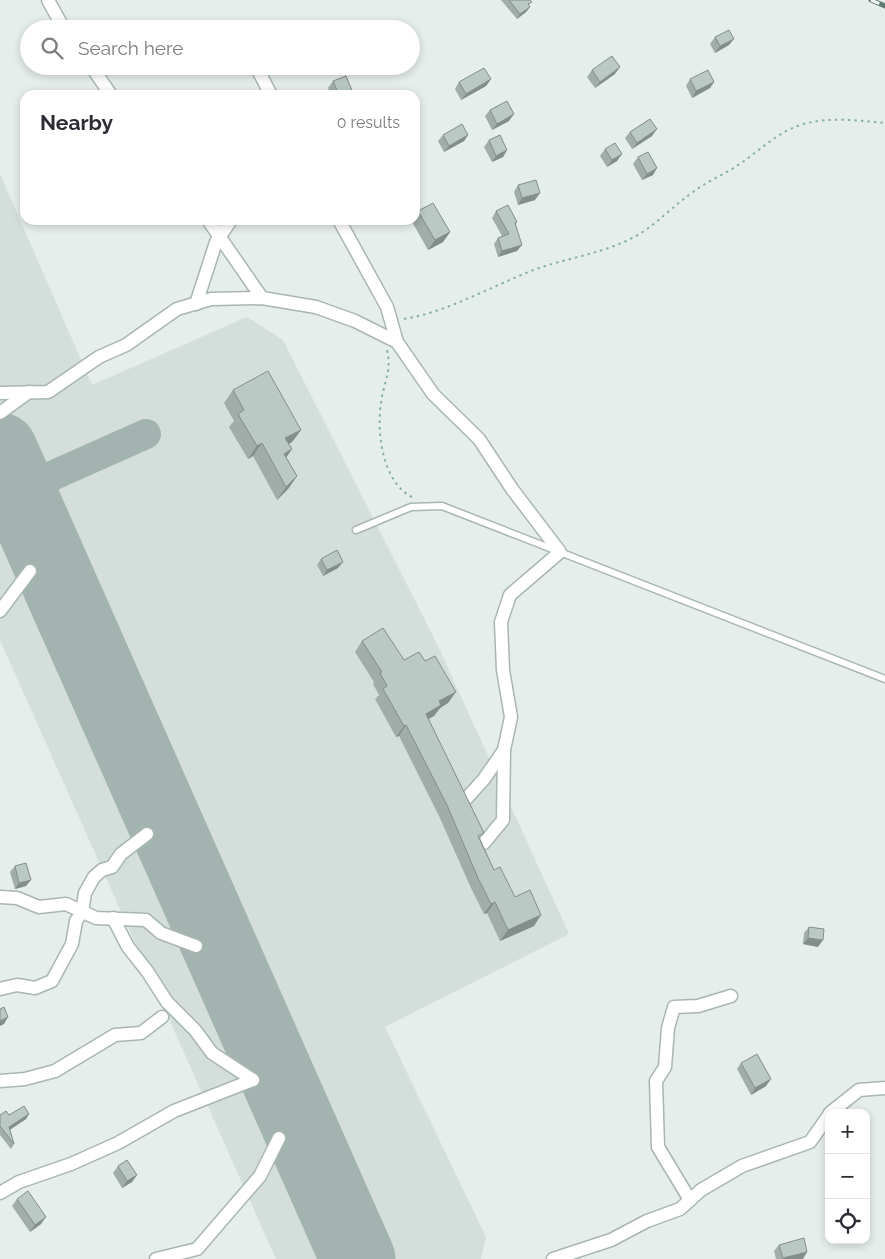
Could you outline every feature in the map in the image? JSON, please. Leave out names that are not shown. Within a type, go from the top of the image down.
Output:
[{"type":"street","points":[[48,0],[59,20]]},
{"type":"street","points":[[97,75],[108,90]]},
{"type":"street","points":[[261,75],[268,90]]},
{"type":"street","points":[[211,225],[262,298]]},
{"type":"street","points":[[196,304],[219,238],[228,225]]},
{"type":"street","points":[[342,225],[387,307],[398,342],[433,394],[479,439],[512,489],[560,552],[510,595],[501,622],[503,670],[511,717],[504,750],[503,820],[484,843]]},
{"type":"street","points":[[0,393],[48,392],[99,357],[126,345],[177,309],[211,299],[262,298],[316,307],[378,331],[398,342]]},
{"type":"street","points":[[0,413],[29,392]]},
{"type":"street","points":[[0,611],[30,571]]},
{"type":"street","points":[[466,799],[484,779],[504,750]]},
{"type":"street","points":[[0,988],[17,985],[35,988],[52,981],[72,944],[76,922],[82,912],[85,893],[94,877],[102,870],[112,867],[121,854],[147,834]]},
{"type":"street","points":[[0,897],[17,898],[39,908],[66,904],[96,918],[146,920],[162,933],[196,946]]},
{"type":"street","points":[[0,1193],[18,1182],[71,1164],[118,1143],[174,1110],[253,1080],[212,1053],[195,1030],[167,1002],[147,971],[128,947],[113,918]]},
{"type":"street","points":[[690,1200],[658,1147],[656,1081],[665,1067],[668,1028],[674,1007],[698,1006],[731,996]]},
{"type":"street","points":[[0,1081],[25,1079],[55,1071],[115,1035],[142,1033],[162,1017]]},
{"type":"street","points":[[835,1109],[859,1090],[885,1088]]},
{"type":"street","points":[[553,1259],[611,1240],[647,1221],[680,1209],[701,1190],[742,1166],[810,1142],[825,1120]]},
{"type":"street","points":[[156,1259],[197,1249],[260,1176],[279,1138]]},
{"type":"lane","points":[[356,530],[411,507],[442,506],[885,679]]},
{"type":"path","points":[[392,320],[416,317],[542,267],[596,252],[635,236],[661,219],[698,188],[735,167],[783,132],[808,122],[847,118],[885,123]]},
{"type":"path","points":[[378,331],[390,364],[388,378],[383,391],[379,421],[387,467],[398,487],[430,506]]},
{"type":"shaded area","points":[[0,174],[20,220],[20,225],[22,225],[92,385],[247,317],[283,340],[437,644],[569,934],[385,1027],[486,1237],[481,1259],[276,1259],[0,640]]},
{"type":"building","points":[[509,0],[530,0],[532,2],[528,4],[530,7],[520,14]]},
{"type":"building","points":[[729,30],[734,39],[720,46],[715,37]]},
{"type":"building","points":[[612,56],[620,67],[600,82],[592,70]]},
{"type":"building","points":[[484,68],[491,79],[466,94],[459,82]]},
{"type":"building","points":[[708,70],[714,82],[696,91],[690,79]]},
{"type":"building","points":[[346,76],[352,90],[337,90],[333,81]]},
{"type":"building","points":[[507,101],[514,114],[497,124],[490,110]]},
{"type":"building","points":[[650,119],[657,129],[637,143],[630,132]]},
{"type":"building","points":[[462,124],[468,135],[449,146],[443,135]]},
{"type":"building","points":[[500,135],[507,150],[496,156],[489,140]]},
{"type":"building","points":[[615,143],[622,154],[612,160],[605,149]]},
{"type":"building","points":[[648,152],[657,168],[647,174],[638,157]]},
{"type":"building","points":[[536,180],[540,193],[522,198],[518,185]]},
{"type":"building","points":[[433,203],[450,232],[435,240],[420,214],[420,210]]},
{"type":"building","points":[[508,205],[517,222],[515,223],[522,245],[502,251],[498,238],[509,234],[496,211]]},
{"type":"building","points":[[268,371],[301,430],[285,438],[292,449],[284,454],[297,476],[286,487],[262,443],[257,446],[238,414],[244,410],[233,390]]},
{"type":"building","points":[[337,550],[343,562],[327,570],[321,559]]},
{"type":"building","points":[[383,628],[404,660],[419,652],[425,661],[435,656],[456,692],[439,701],[441,705],[426,714],[484,833],[478,836],[494,870],[500,867],[515,897],[530,890],[541,915],[508,930],[495,902],[491,904],[447,805],[406,725],[404,726],[383,689],[387,686],[380,673],[382,672],[362,641]]},
{"type":"building","points":[[26,863],[31,880],[19,883],[15,866]]},
{"type":"building","points":[[809,927],[824,929],[823,940],[808,938]]},
{"type":"building","points":[[4,1007],[8,1017],[0,1021],[0,1009]]},
{"type":"building","points":[[757,1054],[771,1079],[755,1088],[741,1063]]},
{"type":"building","points":[[24,1106],[29,1114],[9,1127],[14,1144],[0,1126],[0,1115],[6,1111],[9,1115]]},
{"type":"building","points":[[127,1160],[137,1175],[127,1181],[118,1166]]},
{"type":"building","points":[[28,1191],[46,1217],[35,1225],[17,1199]]},
{"type":"building","points":[[804,1238],[807,1252],[783,1258],[779,1245]]},
{"type":"taxiway","points":[[18,491],[146,434]]},
{"type":"runway","points":[[0,450],[358,1259]]},
{"type":"railway","points":[[871,0],[885,6]]}]
